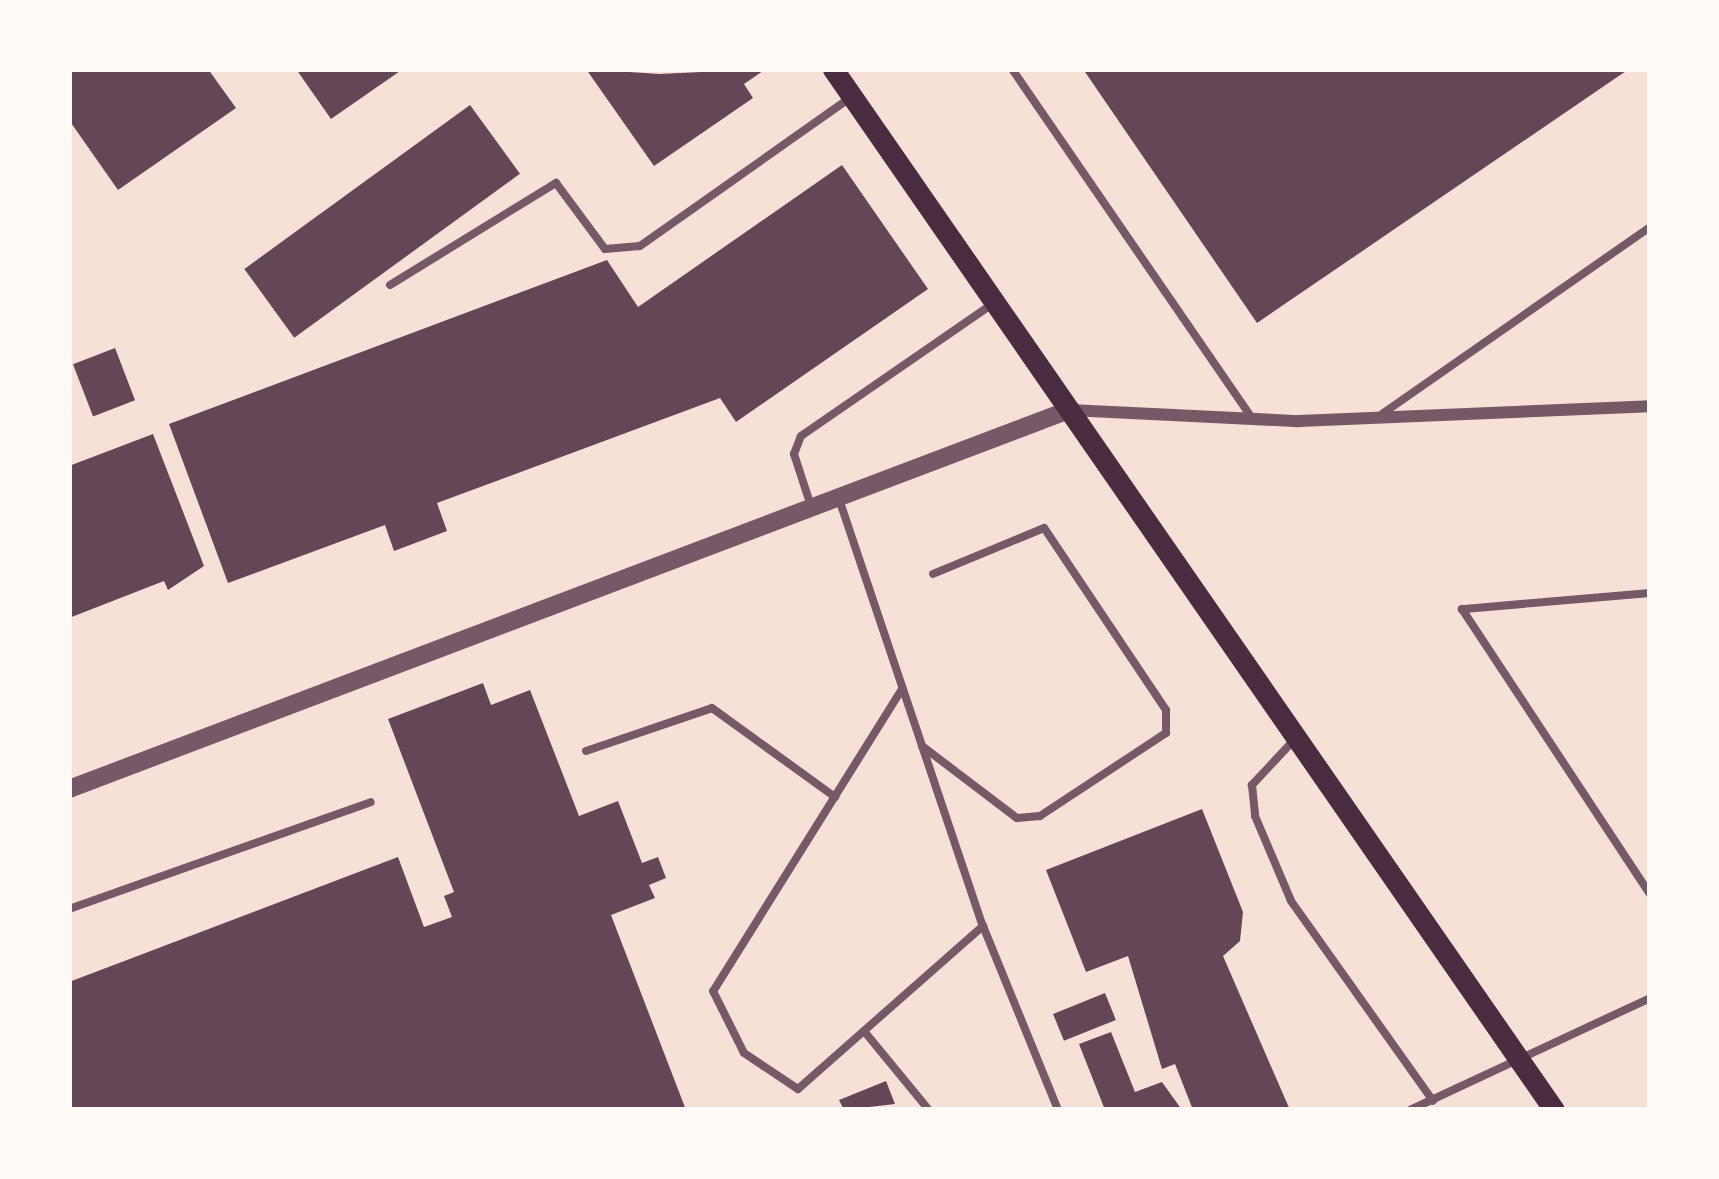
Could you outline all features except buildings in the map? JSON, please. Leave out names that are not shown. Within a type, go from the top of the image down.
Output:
[{"type":"main road","points":[[833,69],[1554,1110]]},
{"type":"street","points":[[69,789],[1069,410],[1376,418],[1650,406]]},
{"type":"lane","points":[[1012,69],[1252,417]]},
{"type":"lane","points":[[390,285],[556,183],[604,248],[640,247],[852,97]]},
{"type":"lane","points":[[1376,418],[1650,227]]},
{"type":"lane","points":[[812,507],[794,454],[801,436],[994,302]]},
{"type":"lane","points":[[838,497],[982,926],[1058,1110]]},
{"type":"lane","points":[[922,746],[1017,818],[1040,816],[1166,733],[1166,710],[1044,528],[933,574]]},
{"type":"lane","points":[[1650,593],[1462,609],[1650,894]]},
{"type":"lane","points":[[902,689],[713,991],[743,1053],[798,1089],[982,926]]},
{"type":"lane","points":[[586,751],[712,708],[835,797]]},
{"type":"lane","points":[[1295,739],[1252,785],[1255,816],[1291,901],[1433,1101]]},
{"type":"lane","points":[[69,908],[371,802]]},
{"type":"lane","points":[[1410,1110],[1523,1065],[1650,998]]},
{"type":"lane","points":[[863,1031],[929,1110]]}]
